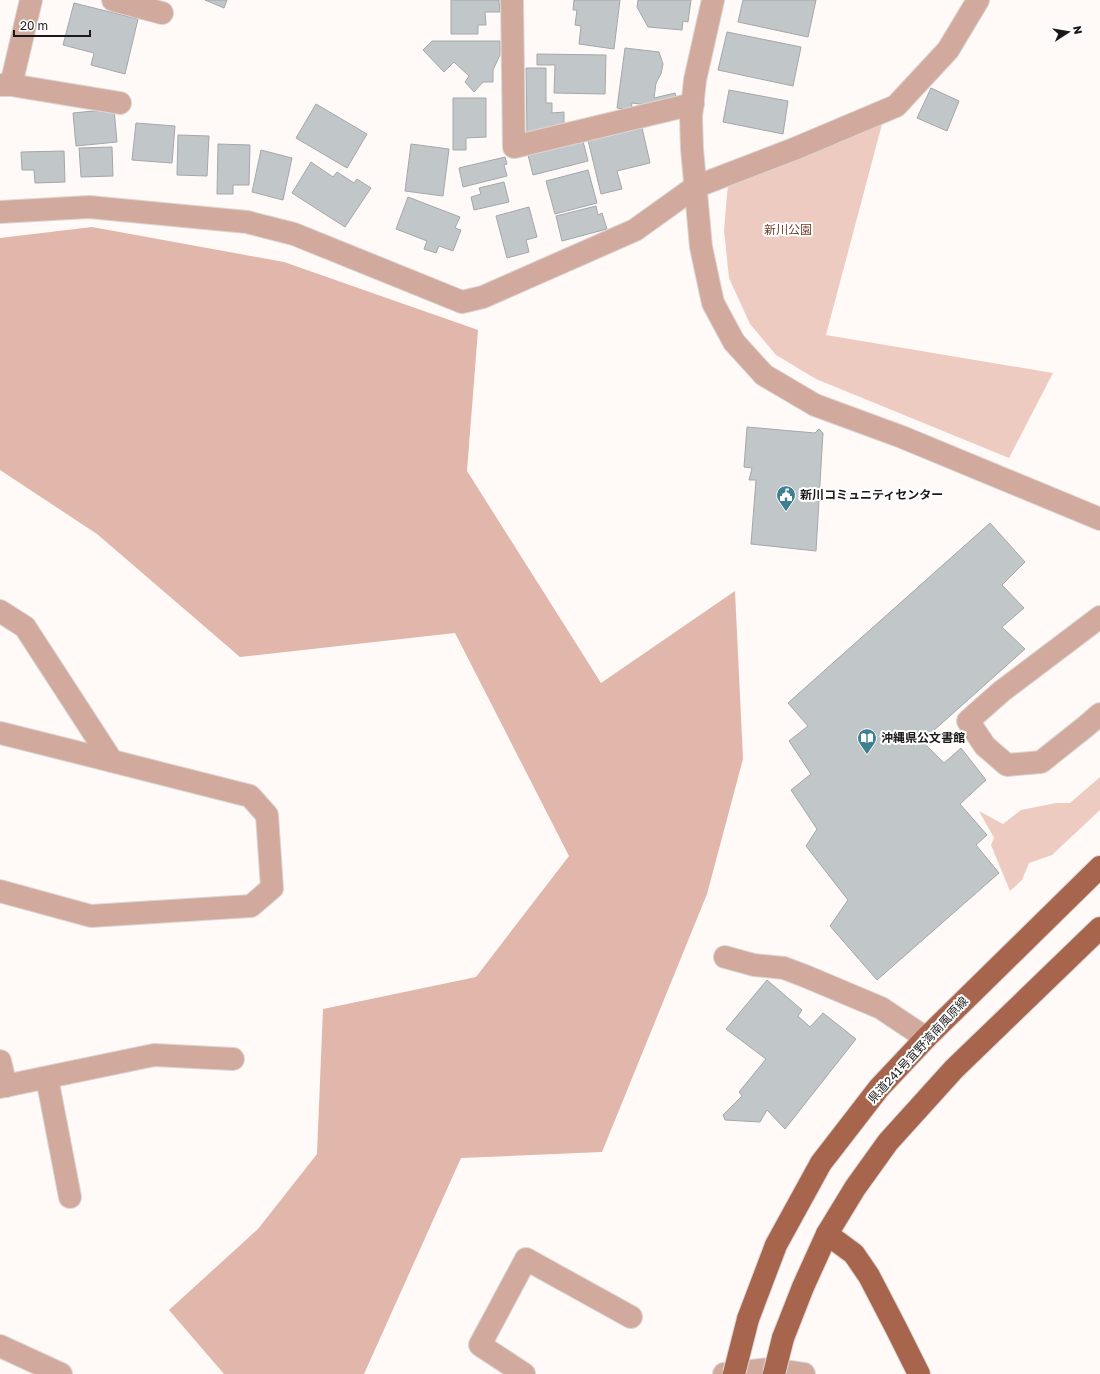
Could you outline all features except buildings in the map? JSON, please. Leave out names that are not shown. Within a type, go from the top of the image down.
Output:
[{"type":"main road","name":"県道241号宜野湾南風原線","points":[[734,1374],[748,1320],[776,1245],[821,1163],[879,1088],[926,1038],[1100,867]]},
{"type":"main road","points":[[774,1374],[783,1338],[803,1287],[827,1234],[855,1188],[888,1142],[954,1069],[1100,928]]},
{"type":"main road","points":[[827,1234],[854,1254],[896,1328],[919,1374]]},
{"type":"street","points":[[31,0],[5,85],[120,103]]},
{"type":"street","points":[[113,0],[162,13]]},
{"type":"street","points":[[512,0],[514,147],[693,104]]},
{"type":"street","points":[[713,0],[695,80],[692,149],[701,247],[713,303],[734,342],[764,375],[815,405],[902,437],[1100,519]]},
{"type":"street","points":[[0,212],[89,207],[247,222],[294,234],[462,302],[483,297],[635,230],[695,187],[794,149],[896,106],[948,50],[978,0]]},
{"type":"street","points":[[0,611],[25,627],[112,761]]},
{"type":"street","points":[[1100,618],[1002,691],[968,721],[985,746],[1007,765],[1041,762],[1100,714]]},
{"type":"street","points":[[0,733],[250,796],[267,815],[272,888],[250,906],[91,916],[0,891]]},
{"type":"street","points":[[725,957],[754,965],[784,968],[805,976],[881,1008],[926,1038]]},
{"type":"street","points":[[0,1061],[3,1087],[154,1055],[233,1059]]},
{"type":"street","points":[[47,1078],[70,1197]]},
{"type":"street","points":[[524,1374],[480,1345],[526,1260],[631,1317]]},
{"type":"street","points":[[0,1346],[61,1374]]},
{"type":"street","points":[[724,1374],[769,1369],[804,1374]]},
{"type":"green space","name":"新川公園","points":[[882,124],[826,335],[1053,373],[1009,458],[816,379],[776,355],[750,324],[729,278],[724,230],[728,184]]},
{"type":"green space","points":[[1100,777],[1100,810],[1052,855],[1029,863],[1022,880],[1010,891],[991,845],[994,838],[979,811],[1003,824],[1021,810],[1056,803],[1070,803]]},
{"type":"shaded area","points":[[92,227],[284,262],[478,330],[467,471],[601,683],[735,591],[743,759],[707,894],[602,1152],[461,1158],[364,1374],[224,1374],[169,1310],[258,1229],[317,1154],[323,1009],[476,977],[569,856],[455,633],[240,657],[97,534],[0,470],[0,238]]},
{"type":"place","name":"新川コミュニティセンター","points":[[786,512]]},
{"type":"place","name":"沖縄県公文書館","points":[[867,755]]}]
